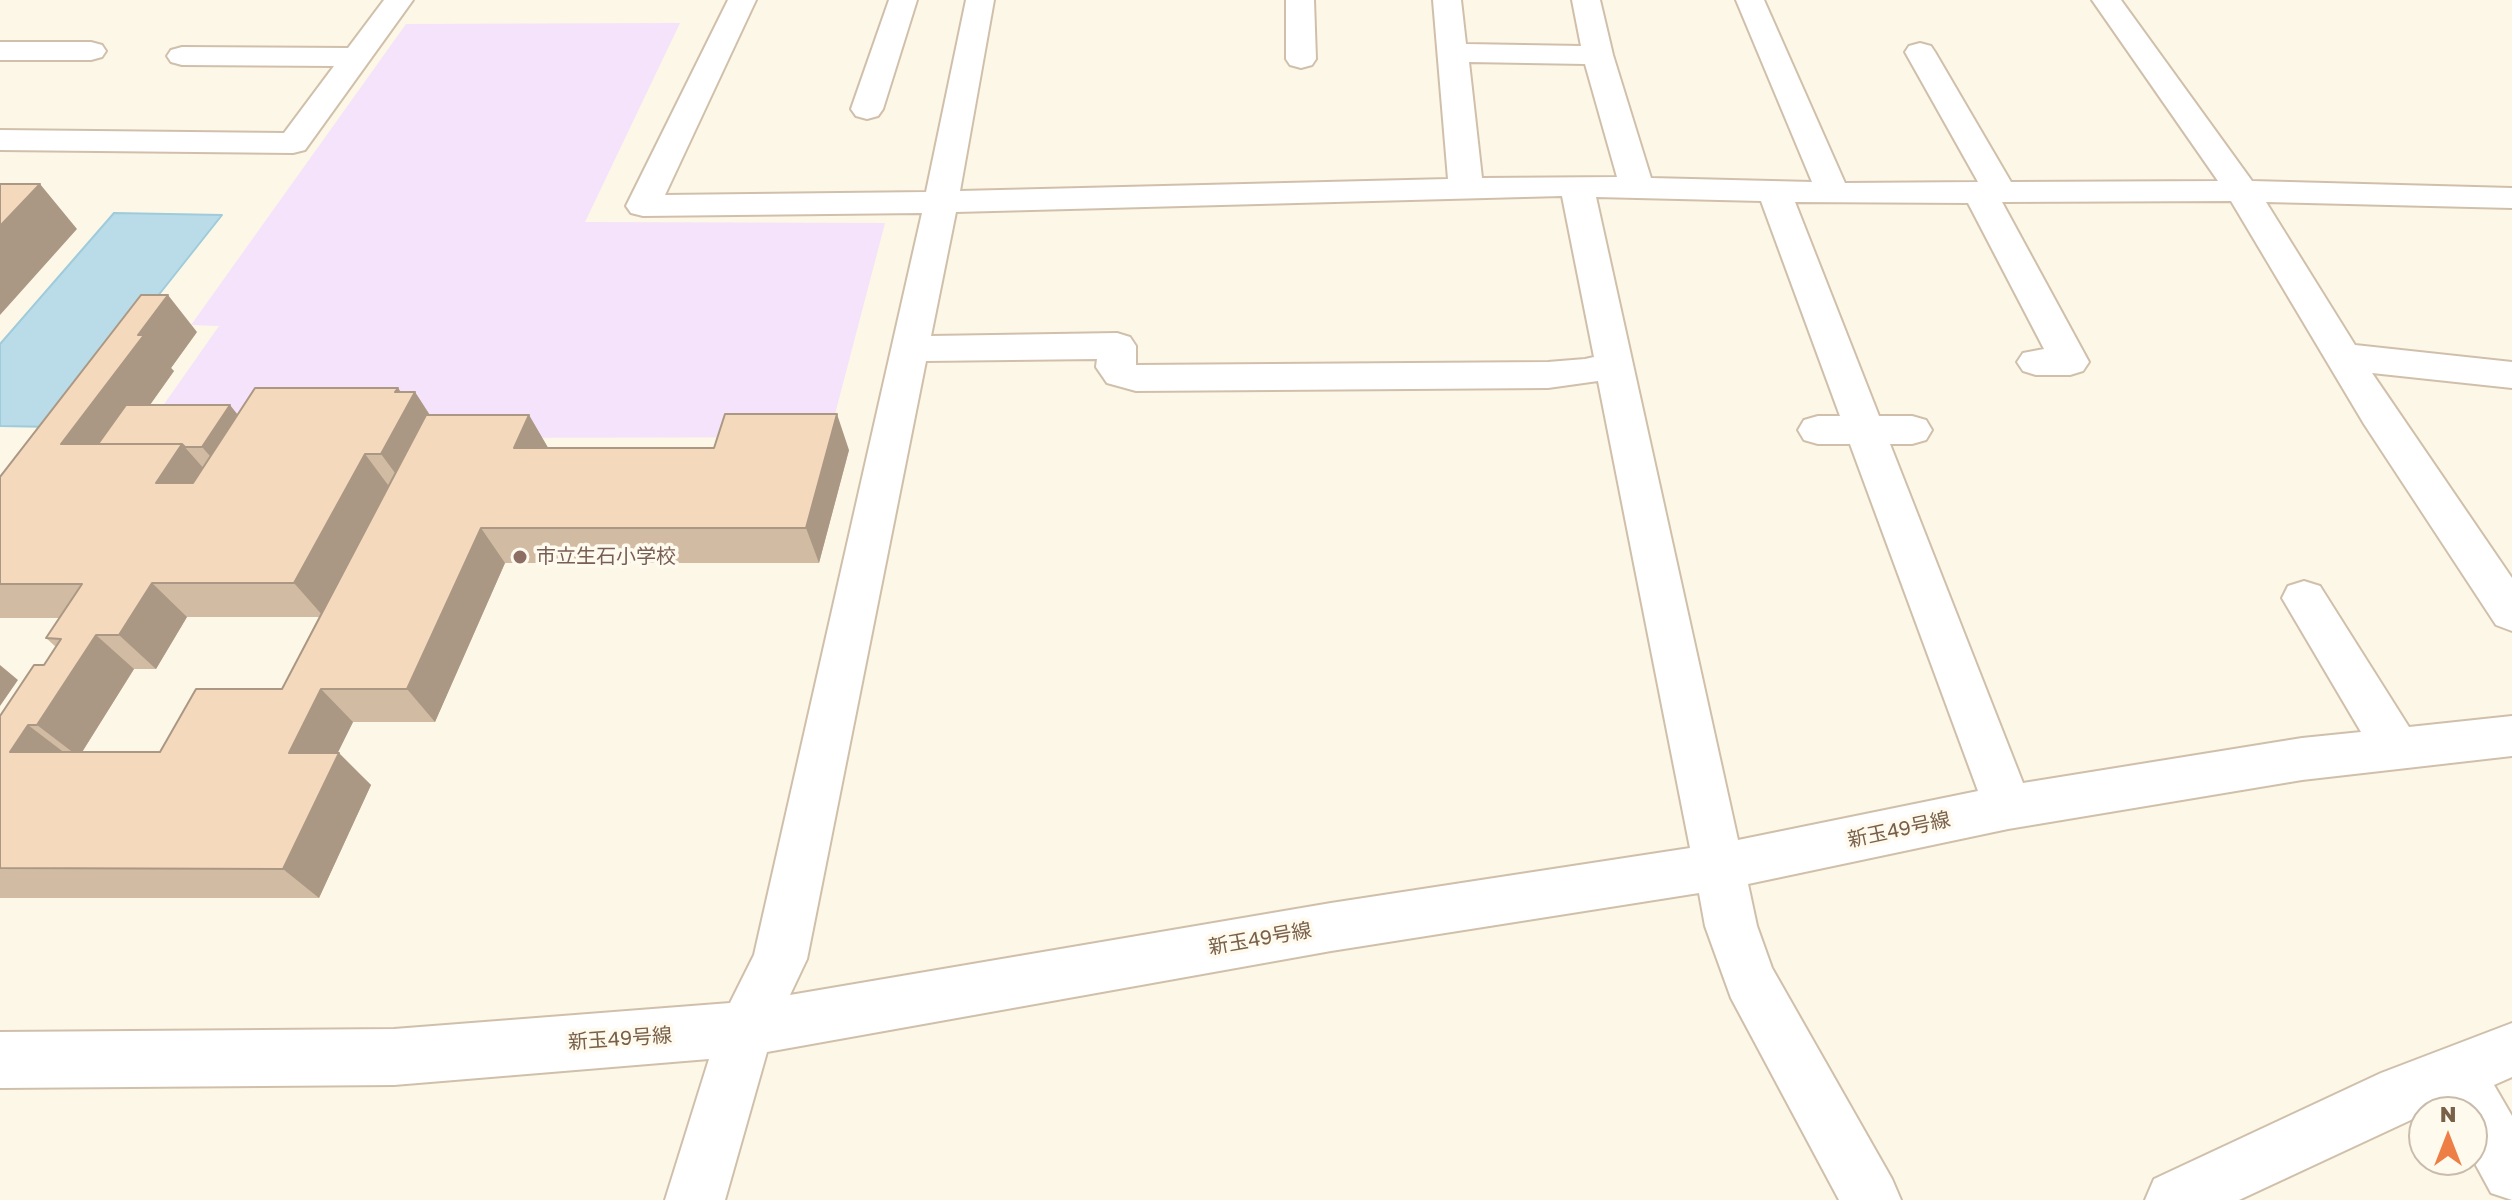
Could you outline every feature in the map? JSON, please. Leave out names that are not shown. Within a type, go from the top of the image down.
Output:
[{"type":"street","points":[[0,140],[293,143],[399,0]]},
{"type":"street","points":[[742,0],[643,206],[1577,186],[1833,193],[2242,191],[2509,201]]},
{"type":"street","points":[[867,109],[903,0]]},
{"type":"street","points":[[695,1200],[746,1029],[780,959],[941,202],[980,0]]},
{"type":"street","points":[[1300,0],[1301,59]]},
{"type":"street","points":[[1447,0],[1466,189]]},
{"type":"street","points":[[1586,0],[1598,55],[1637,187]]},
{"type":"street","points":[[1750,0],[1833,193]]},
{"type":"street","points":[[2106,0],[2242,191],[2343,357],[2512,613]]},
{"type":"street","points":[[0,51],[91,51]]},
{"type":"street","points":[[1920,52],[2070,362],[2036,362]]},
{"type":"street","points":[[1453,53],[1598,55]]},
{"type":"street","points":[[182,56],[357,57]]},
{"type":"street","points":[[1577,186],[1731,926],[1750,980],[1871,1200]]},
{"type":"street","points":[[1774,191],[2008,807]]},
{"type":"street","points":[[910,349],[1117,346],[1115,367],[1121,374],[1136,378],[1322,363],[1548,375],[1585,372],[1615,364]]},
{"type":"street","points":[[2343,357],[2512,375]]},
{"type":"street","points":[[1818,430],[1912,430]]},
{"type":"street","points":[[2304,598],[2397,749]]},
{"type":"street","name":"新玉49号線","points":[[0,1060],[394,1057],[746,1029],[1331,927],[1719,867],[2008,807],[2302,759],[2512,736]]},
{"type":"street","points":[[2175,1200],[2401,1093],[2512,1050]]},
{"type":"street","points":[[2455,1072],[2512,1172]]},
{"type":"shaded area","points":[[680,23],[585,222],[885,223],[829,437],[455,438],[153,420],[219,326],[191,325],[406,24]]},
{"type":"water","points":[[114,213],[222,215],[54,427],[0,426],[0,344]]},
{"type":"building","points":[[0,184],[40,184],[0,226]]},
{"type":"building","points":[[141,295],[168,295],[138,335],[144,335],[61,444],[182,444],[156,483],[193,483],[255,388],[398,388],[395,392],[415,392],[381,454],[365,454],[294,583],[152,583],[119,635],[96,635],[37,725],[28,725],[10,752],[160,752],[196,689],[282,689],[426,415],[529,415],[514,448],[714,448],[725,414],[837,414],[806,528],[481,528],[407,689],[321,689],[289,753],[339,753],[283,869],[0,868],[0,716],[34,665],[44,665],[61,639],[46,638],[82,584],[0,584],[0,477]]},
{"type":"building","points":[[126,405],[230,405],[202,447],[185,447],[182,444],[98,444]]},
{"type":"place","name":"市立生石小学校","points":[[520,557]]}]
